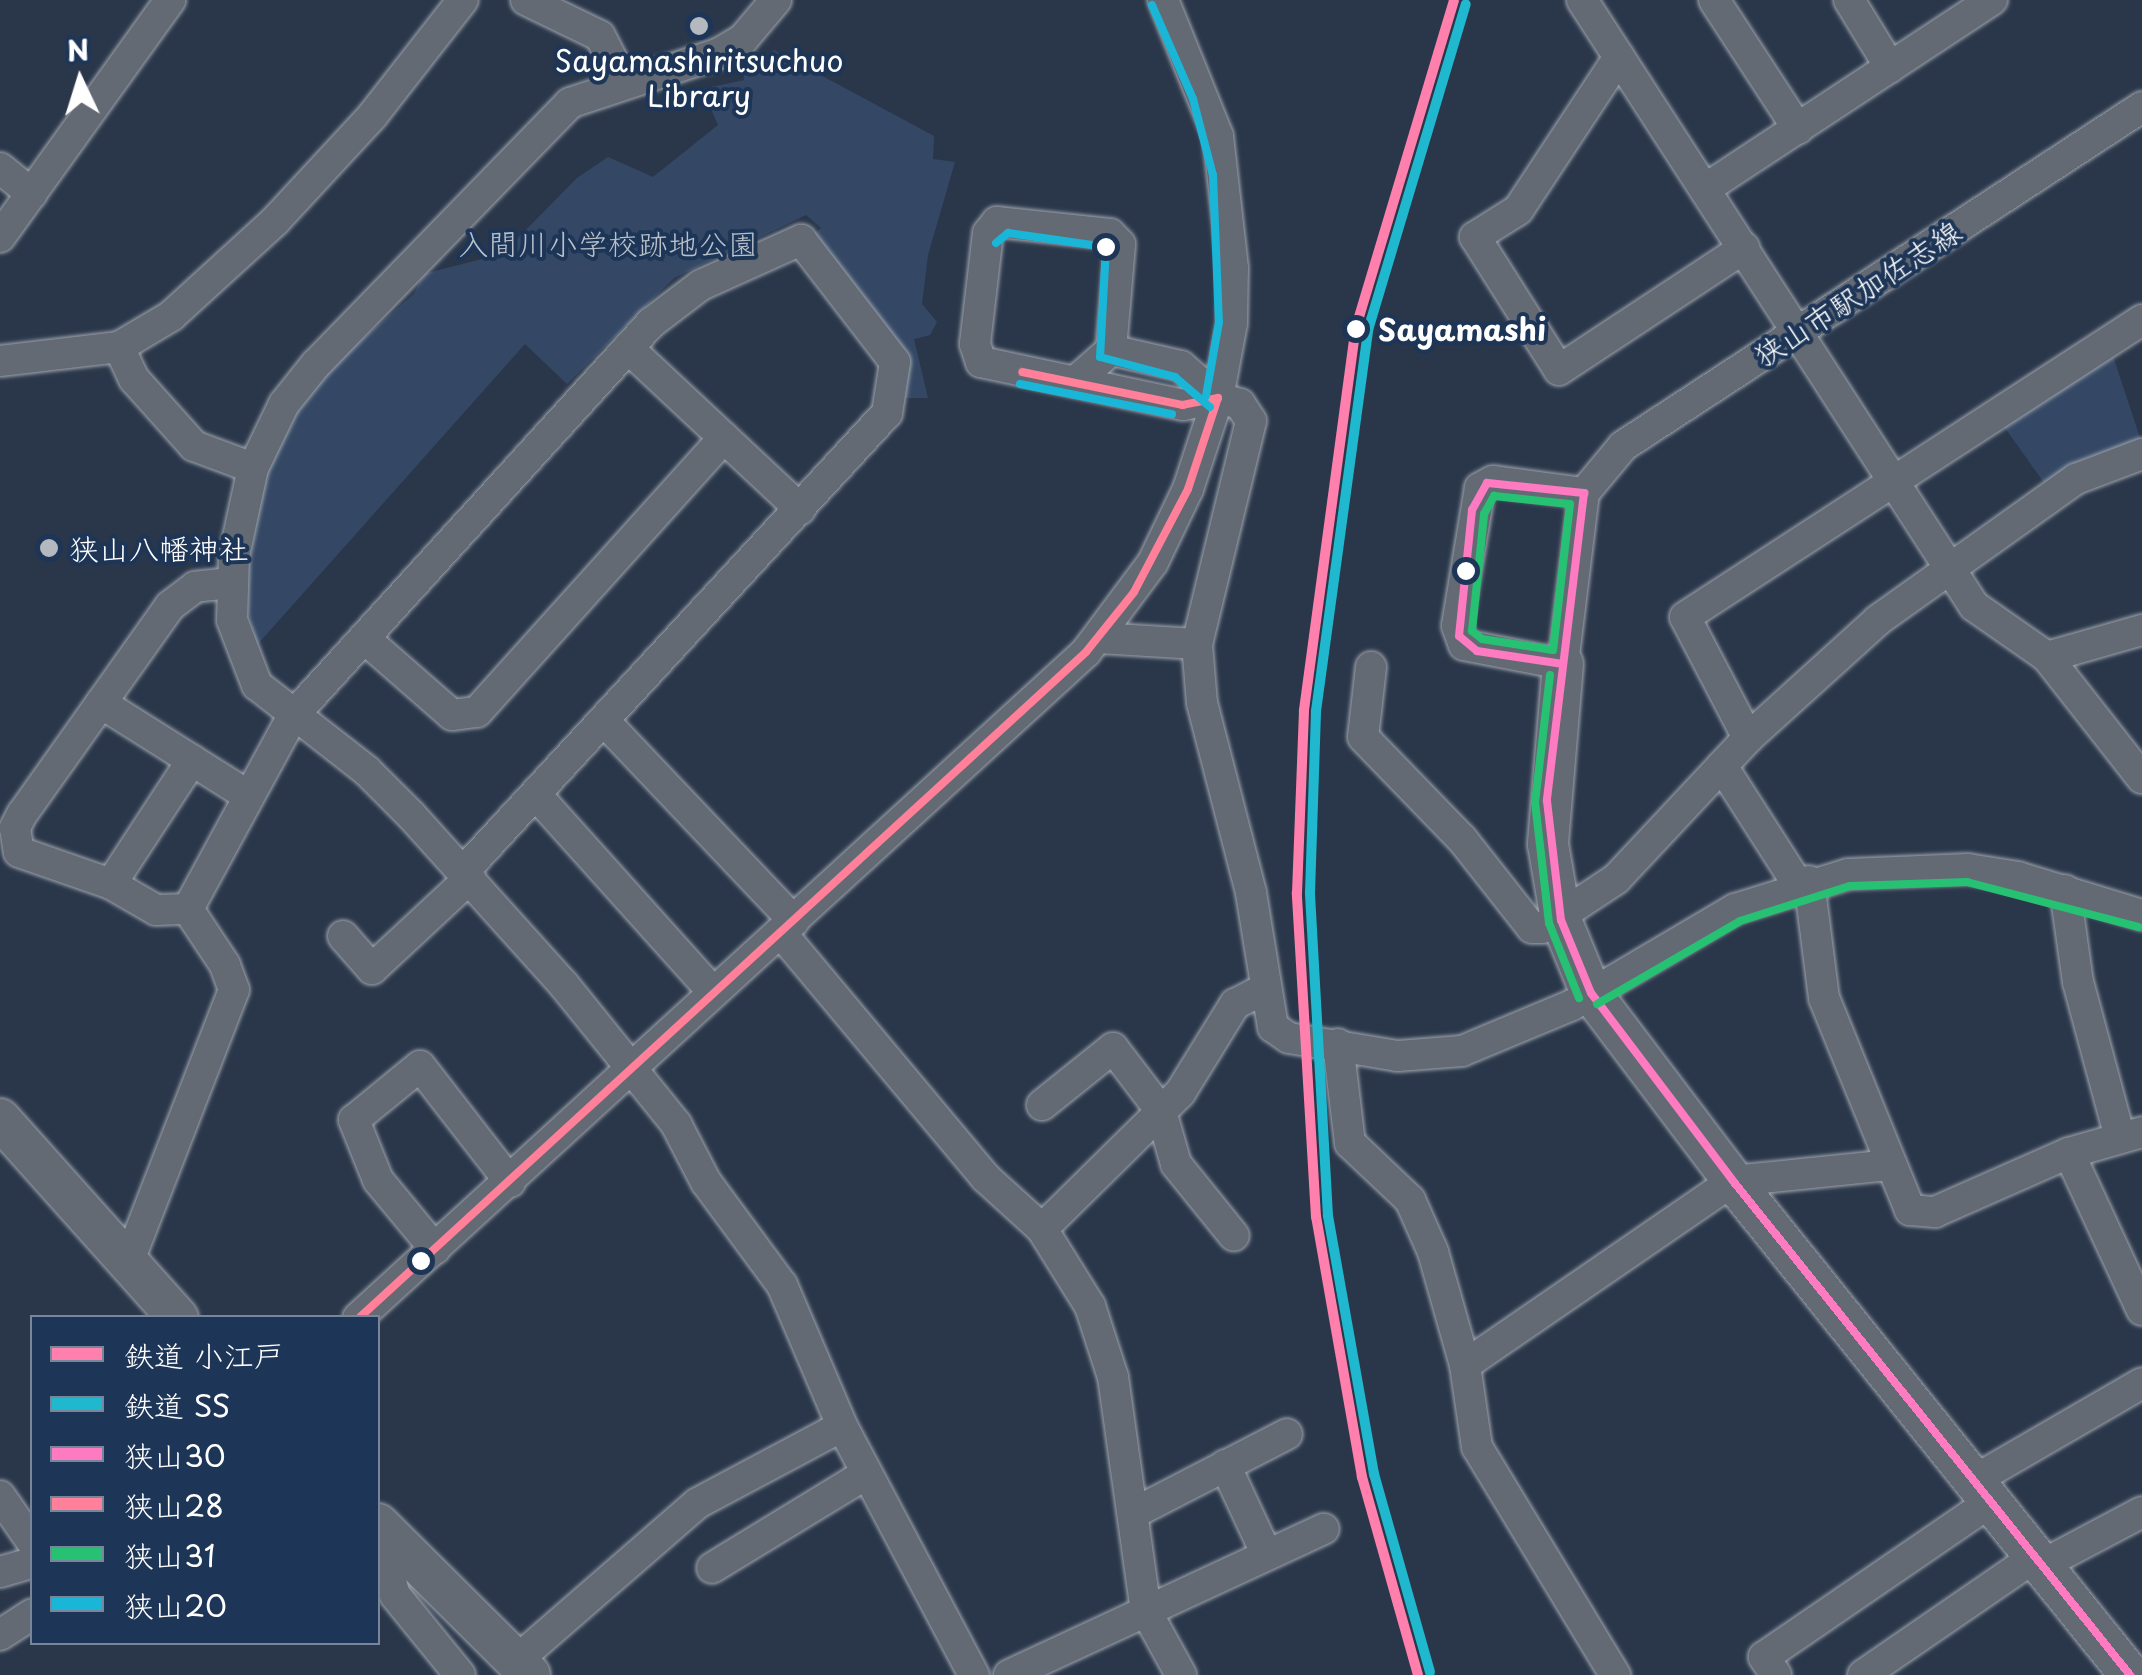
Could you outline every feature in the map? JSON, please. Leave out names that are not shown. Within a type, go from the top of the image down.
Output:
[{"type":"main road","points":[[1563,664],[1547,801],[1561,920],[1591,993],[1732,1181],[2130,1675]]},
{"type":"main road","points":[[0,1119],[175,1315]]},
{"type":"main road","points":[[380,1526],[523,1668]]},
{"type":"street","points":[[0,238],[170,0]]},
{"type":"street","points":[[0,362],[120,347],[171,316],[276,221],[373,114],[463,0]]},
{"type":"street","points":[[526,0],[600,36],[624,83]]},
{"type":"street","points":[[776,0],[743,40],[720,53],[570,103],[307,374],[270,429],[253,468],[230,582],[232,620],[256,685],[367,771],[467,874],[630,1066],[782,1285],[842,1426],[974,1675]]},
{"type":"street","points":[[361,1315],[510,1182],[630,1066],[788,927],[1098,638],[1153,562],[1202,448],[1218,398],[1230,338],[1233,268],[1225,173],[1205,95],[1162,0]]},
{"type":"street","points":[[1582,0],[1974,606],[2047,656],[2142,778]]},
{"type":"street","points":[[1714,0],[1798,128]]},
{"type":"street","points":[[1849,0],[1890,68]]},
{"type":"street","points":[[1705,190],[1992,0]]},
{"type":"street","points":[[1619,57],[1518,210],[1474,237],[1559,370],[1744,248]]},
{"type":"street","name":"狭山市駅加佐志線","points":[[1584,493],[1623,446],[2142,107]]},
{"type":"street","points":[[0,168],[32,194]]},
{"type":"street","points":[[1077,380],[1111,350],[1122,253],[1116,236],[1004,220],[990,227],[975,344],[981,362],[1183,405],[1218,398]]},
{"type":"street","points":[[188,909],[246,795],[293,716],[628,348],[700,285],[801,240],[894,362],[887,413],[467,874],[372,969],[342,936]]},
{"type":"street","points":[[1748,738],[1685,616],[2142,320]]},
{"type":"street","points":[[1180,366],[1230,338]]},
{"type":"street","points":[[120,347],[134,379],[194,446],[253,468]]},
{"type":"street","points":[[628,348],[800,510]]},
{"type":"street","points":[[1111,350],[1180,366],[1218,398],[1240,404],[1251,426],[1197,644],[1202,702],[1236,826],[1274,1028],[1289,1038],[1398,1056],[1462,1051],[1591,993],[1735,909],[1804,883],[1916,867],[2018,877],[2142,915]]},
{"type":"street","points":[[1183,405],[1202,448]]},
{"type":"street","points":[[364,638],[452,715],[477,712],[724,438]]},
{"type":"street","points":[[1371,667],[1363,736],[1462,839],[1532,928],[1561,920],[1616,879],[1748,738],[1878,620],[1951,574],[2076,479],[2142,454]]},
{"type":"street","points":[[1493,481],[1584,493],[1563,664],[1477,651],[1464,645],[1457,626],[1480,488],[1493,481]]},
{"type":"street","points":[[188,909],[156,910],[111,884],[34,860],[14,842],[22,814],[179,597],[196,587],[230,582]]},
{"type":"street","points":[[2047,656],[2142,630]]},
{"type":"street","points":[[1098,638],[1197,644]]},
{"type":"street","points":[[101,703],[246,795]]},
{"type":"street","points":[[606,723],[788,927],[986,1178],[1042,1229],[1102,1335],[1134,1513],[1146,1611],[1181,1675]]},
{"type":"street","points":[[111,884],[192,760]]},
{"type":"street","points":[[1722,766],[1804,883],[1824,998],[1910,1210],[1935,1212],[2069,1153],[2131,1133],[2078,982],[2065,890]]},
{"type":"street","points":[[538,797],[713,992]]},
{"type":"street","points":[[128,1263],[234,990],[226,964],[188,909]]},
{"type":"street","points":[[1042,1229],[1180,1093],[1236,1004],[1266,988]]},
{"type":"street","points":[[1338,1044],[1350,1144],[1410,1200],[1433,1252],[1465,1365],[1477,1447],[1490,1476],[1615,1675]]},
{"type":"street","points":[[1042,1105],[1113,1048],[1161,1110],[1176,1164],[1234,1236]]},
{"type":"street","points":[[435,1249],[378,1180],[354,1120],[420,1066],[510,1182]]},
{"type":"street","points":[[2069,1153],[2138,1294]]},
{"type":"street","points":[[1465,1365],[1732,1181],[1891,1165]]},
{"type":"street","points":[[1776,1675],[1764,1657],[1982,1492],[2142,1383]]},
{"type":"street","points":[[523,1668],[698,1503],[842,1426]]},
{"type":"street","points":[[1134,1513],[1287,1434]]},
{"type":"street","points":[[1225,1466],[1267,1556]]},
{"type":"street","points":[[712,1568],[866,1474]]},
{"type":"street","points":[[0,1496],[30,1539]]},
{"type":"street","points":[[1863,1675],[2038,1561],[2142,1512]]},
{"type":"street","points":[[1009,1675],[1324,1530]]},
{"type":"street","points":[[380,1544],[395,1595],[460,1675]]},
{"type":"street","points":[[0,1572],[30,1564]]},
{"type":"street","points":[[0,1636],[30,1615]]},
{"type":"green space","name":"入間川小学校跡地公園","points":[[774,50],[934,136],[933,159],[955,162],[928,255],[922,304],[937,322],[930,335],[914,339],[928,398],[899,398],[812,236],[821,228],[806,215],[674,278],[567,384],[525,344],[257,645],[248,611],[249,565],[265,476],[295,410],[324,373],[414,294],[423,274],[502,254],[577,178],[608,157],[653,177],[718,125],[702,89],[744,80],[743,69]]},
{"type":"green space","points":[[2112,353],[2142,444],[2047,487],[2003,425]]},
{"type":"rail line","name":"小江戸","points":[[1418,1675],[1362,1477],[1316,1217],[1297,893],[1304,710],[1356,327],[1454,0]]},
{"type":"rail line","name":"SS","points":[[1430,1672],[1374,1474],[1328,1216],[1310,893],[1316,711],[1368,330],[1466,4]]},
{"type":"transit line","name":"狭山20","points":[[1152,5],[1193,99],[1213,175],[1219,322],[1206,396]]},
{"type":"transit line","name":"狭山20","points":[[996,243],[1008,233],[1106,247],[1100,357],[1175,377],[1210,407]]},
{"type":"transit line","name":"狭山28","points":[[362,1315],[1086,652],[1134,592],[1188,489],[1218,398],[1183,405],[1022,372]]},
{"type":"transit line","name":"狭山20","points":[[1020,384],[1172,414]]},
{"type":"transit line","name":"狭山30","points":[[1563,664],[1477,651],[1459,636],[1472,510],[1487,483],[1584,493],[1547,801],[1561,920],[1591,993],[1733,1181],[2130,1675]]},
{"type":"transit line","name":"狭山31","points":[[1494,496],[1570,504],[1553,650],[1482,639],[1472,631],[1484,514],[1494,496]]},
{"type":"transit line","name":"狭山31","points":[[1550,675],[1535,802],[1549,923],[1579,998]]},
{"type":"transit line","name":"狭山31","points":[[1597,1004],[1740,921],[1850,886],[1967,882],[2138,927]]},
{"type":"place","name":"Sayamashiritsuchuo Library","points":[[699,26]]},
{"type":"place","name":"Sayamashi","points":[[1356,329]]},
{"type":"place","name":"狭山八幡神社","points":[[49,548]]}]
